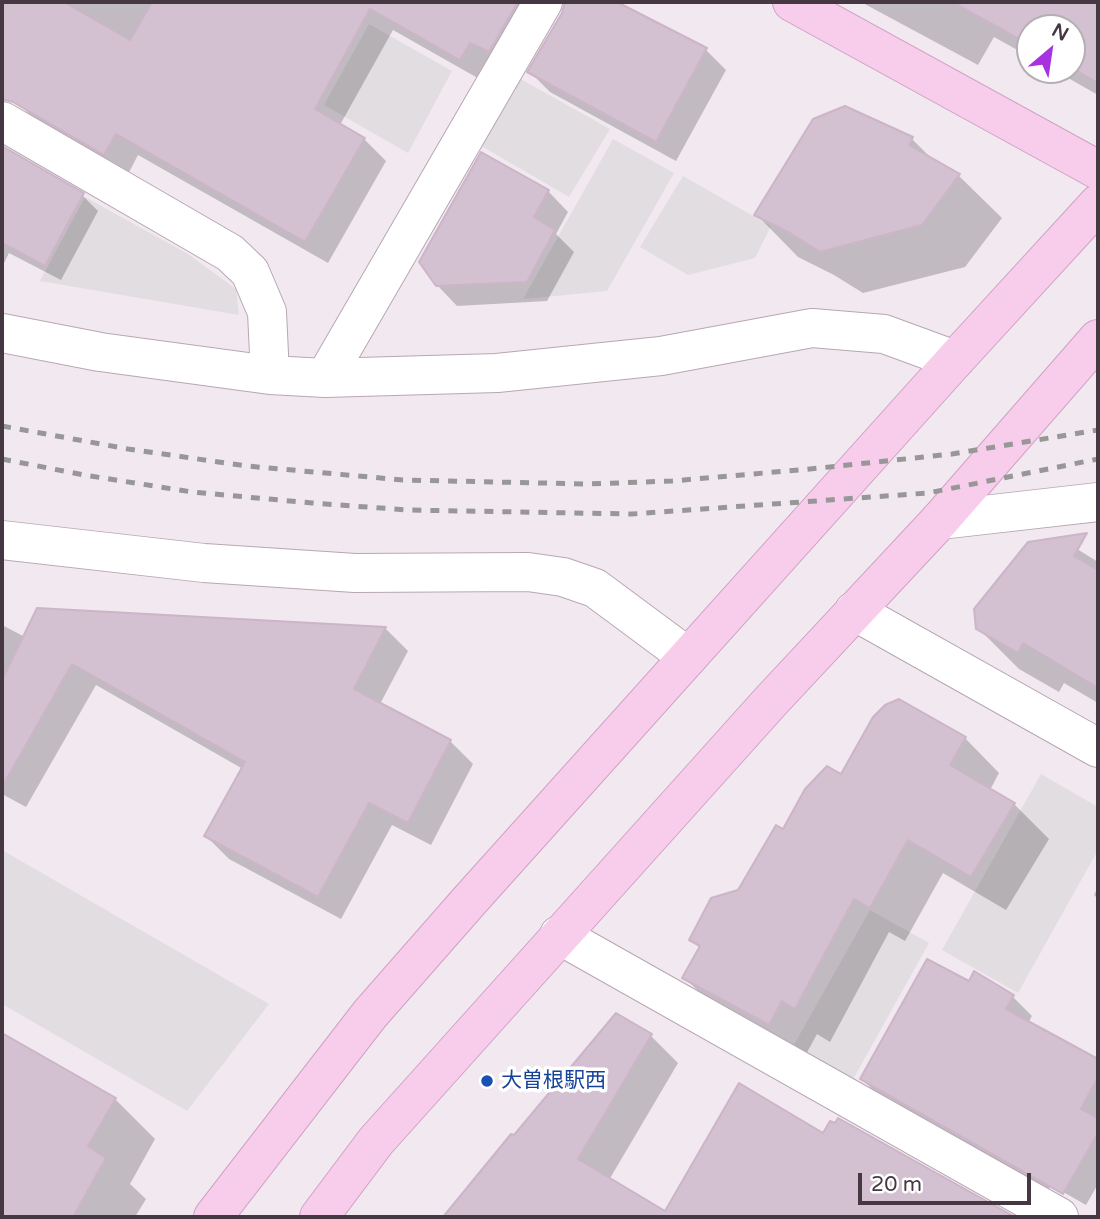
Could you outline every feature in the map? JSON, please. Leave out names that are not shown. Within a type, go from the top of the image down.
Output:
[{"type":"street","points":[[325,378],[543,2]]},
{"type":"street","points":[[792,2],[1098,170]]},
{"type":"street","points":[[2,121],[230,253],[250,272],[267,312],[270,375]]},
{"type":"street","points":[[213,1217],[370,1014],[954,360],[1098,204]]},
{"type":"street","points":[[2,333],[100,352],[270,375],[325,378],[497,373],[661,356],[812,328],[884,334],[954,360]]},
{"type":"street","points":[[319,1217],[376,1141],[559,935],[940,520],[1098,339]]},
{"type":"street","points":[[940,520],[1098,502]]},
{"type":"street","points":[[2,540],[204,563],[355,573],[528,572],[564,577],[595,588],[688,657]]},
{"type":"street","points":[[854,611],[1098,748]]},
{"type":"street","points":[[559,935],[1059,1217]]},
{"type":"shaded area","points":[[369,24],[452,71],[408,153],[324,105]]},
{"type":"shaded area","points":[[517,77],[610,129],[569,197],[478,144]]},
{"type":"shaded area","points":[[613,139],[674,173],[607,291],[523,299]]},
{"type":"shaded area","points":[[683,176],[771,226],[755,258],[688,275],[640,247]]},
{"type":"shaded area","points":[[85,197],[188,254],[236,289],[239,315],[40,281]]},
{"type":"shaded area","points":[[1041,774],[1098,807],[1098,850],[1018,993],[942,950]]},
{"type":"shaded area","points":[[2,850],[269,1004],[187,1111],[2,1004]]},
{"type":"shaded area","points":[[870,910],[929,943],[851,1083],[791,1050]]},
{"type":"building","points":[[2,2],[64,2],[130,40],[152,2],[518,2],[489,52],[470,43],[460,60],[370,9],[315,109],[365,138],[305,242],[116,134],[104,155],[13,102],[2,99]]},
{"type":"building","points":[[565,2],[617,2],[707,48],[656,142],[527,72],[562,13]]},
{"type":"building","points":[[952,2],[1098,2],[1098,83],[1086,76],[1086,14],[1016,14],[1016,37]]},
{"type":"building","points":[[845,106],[913,137],[909,145],[960,174],[922,225],[820,252],[754,215],[813,119]]},
{"type":"building","points":[[2,146],[84,193],[45,266],[2,243]]},
{"type":"building","points":[[481,152],[549,190],[534,217],[555,230],[527,282],[436,286],[419,262]]},
{"type":"building","points":[[1087,533],[1074,556],[1098,570],[1098,688],[1023,643],[1018,653],[976,629],[974,609],[1028,542]]},
{"type":"building","points":[[37,608],[386,627],[354,689],[451,740],[408,823],[369,803],[318,897],[204,836],[245,762],[72,664],[2,787],[2,680]]},
{"type":"building","points":[[899,699],[966,737],[950,765],[1015,803],[971,877],[908,840],[870,908],[854,899],[795,1009],[782,1001],[769,1025],[682,978],[700,946],[689,940],[711,898],[738,890],[776,825],[783,829],[805,789],[827,766],[841,774],[873,717],[885,705]]},
{"type":"building","points":[[927,959],[969,981],[974,971],[1014,995],[1006,1009],[1098,1059],[1098,1077],[1081,1109],[1098,1118],[1098,1133],[1063,1194],[860,1079]]},
{"type":"building","points":[[616,1013],[652,1034],[578,1159],[665,1211],[739,1083],[823,1133],[830,1121],[835,1123],[838,1118],[1015,1217],[443,1217]]},
{"type":"building","points":[[2,1033],[116,1098],[88,1146],[106,1158],[73,1217],[2,1217]]},
{"type":"railway","points":[[2,426],[128,449],[247,466],[403,480],[588,484],[672,481],[952,454],[1098,430]]},
{"type":"railway","points":[[2,459],[192,492],[312,503],[408,510],[632,514],[928,493],[1098,459]]},
{"type":"place","name":"大曽根駅西","points":[[487,1081]]}]
